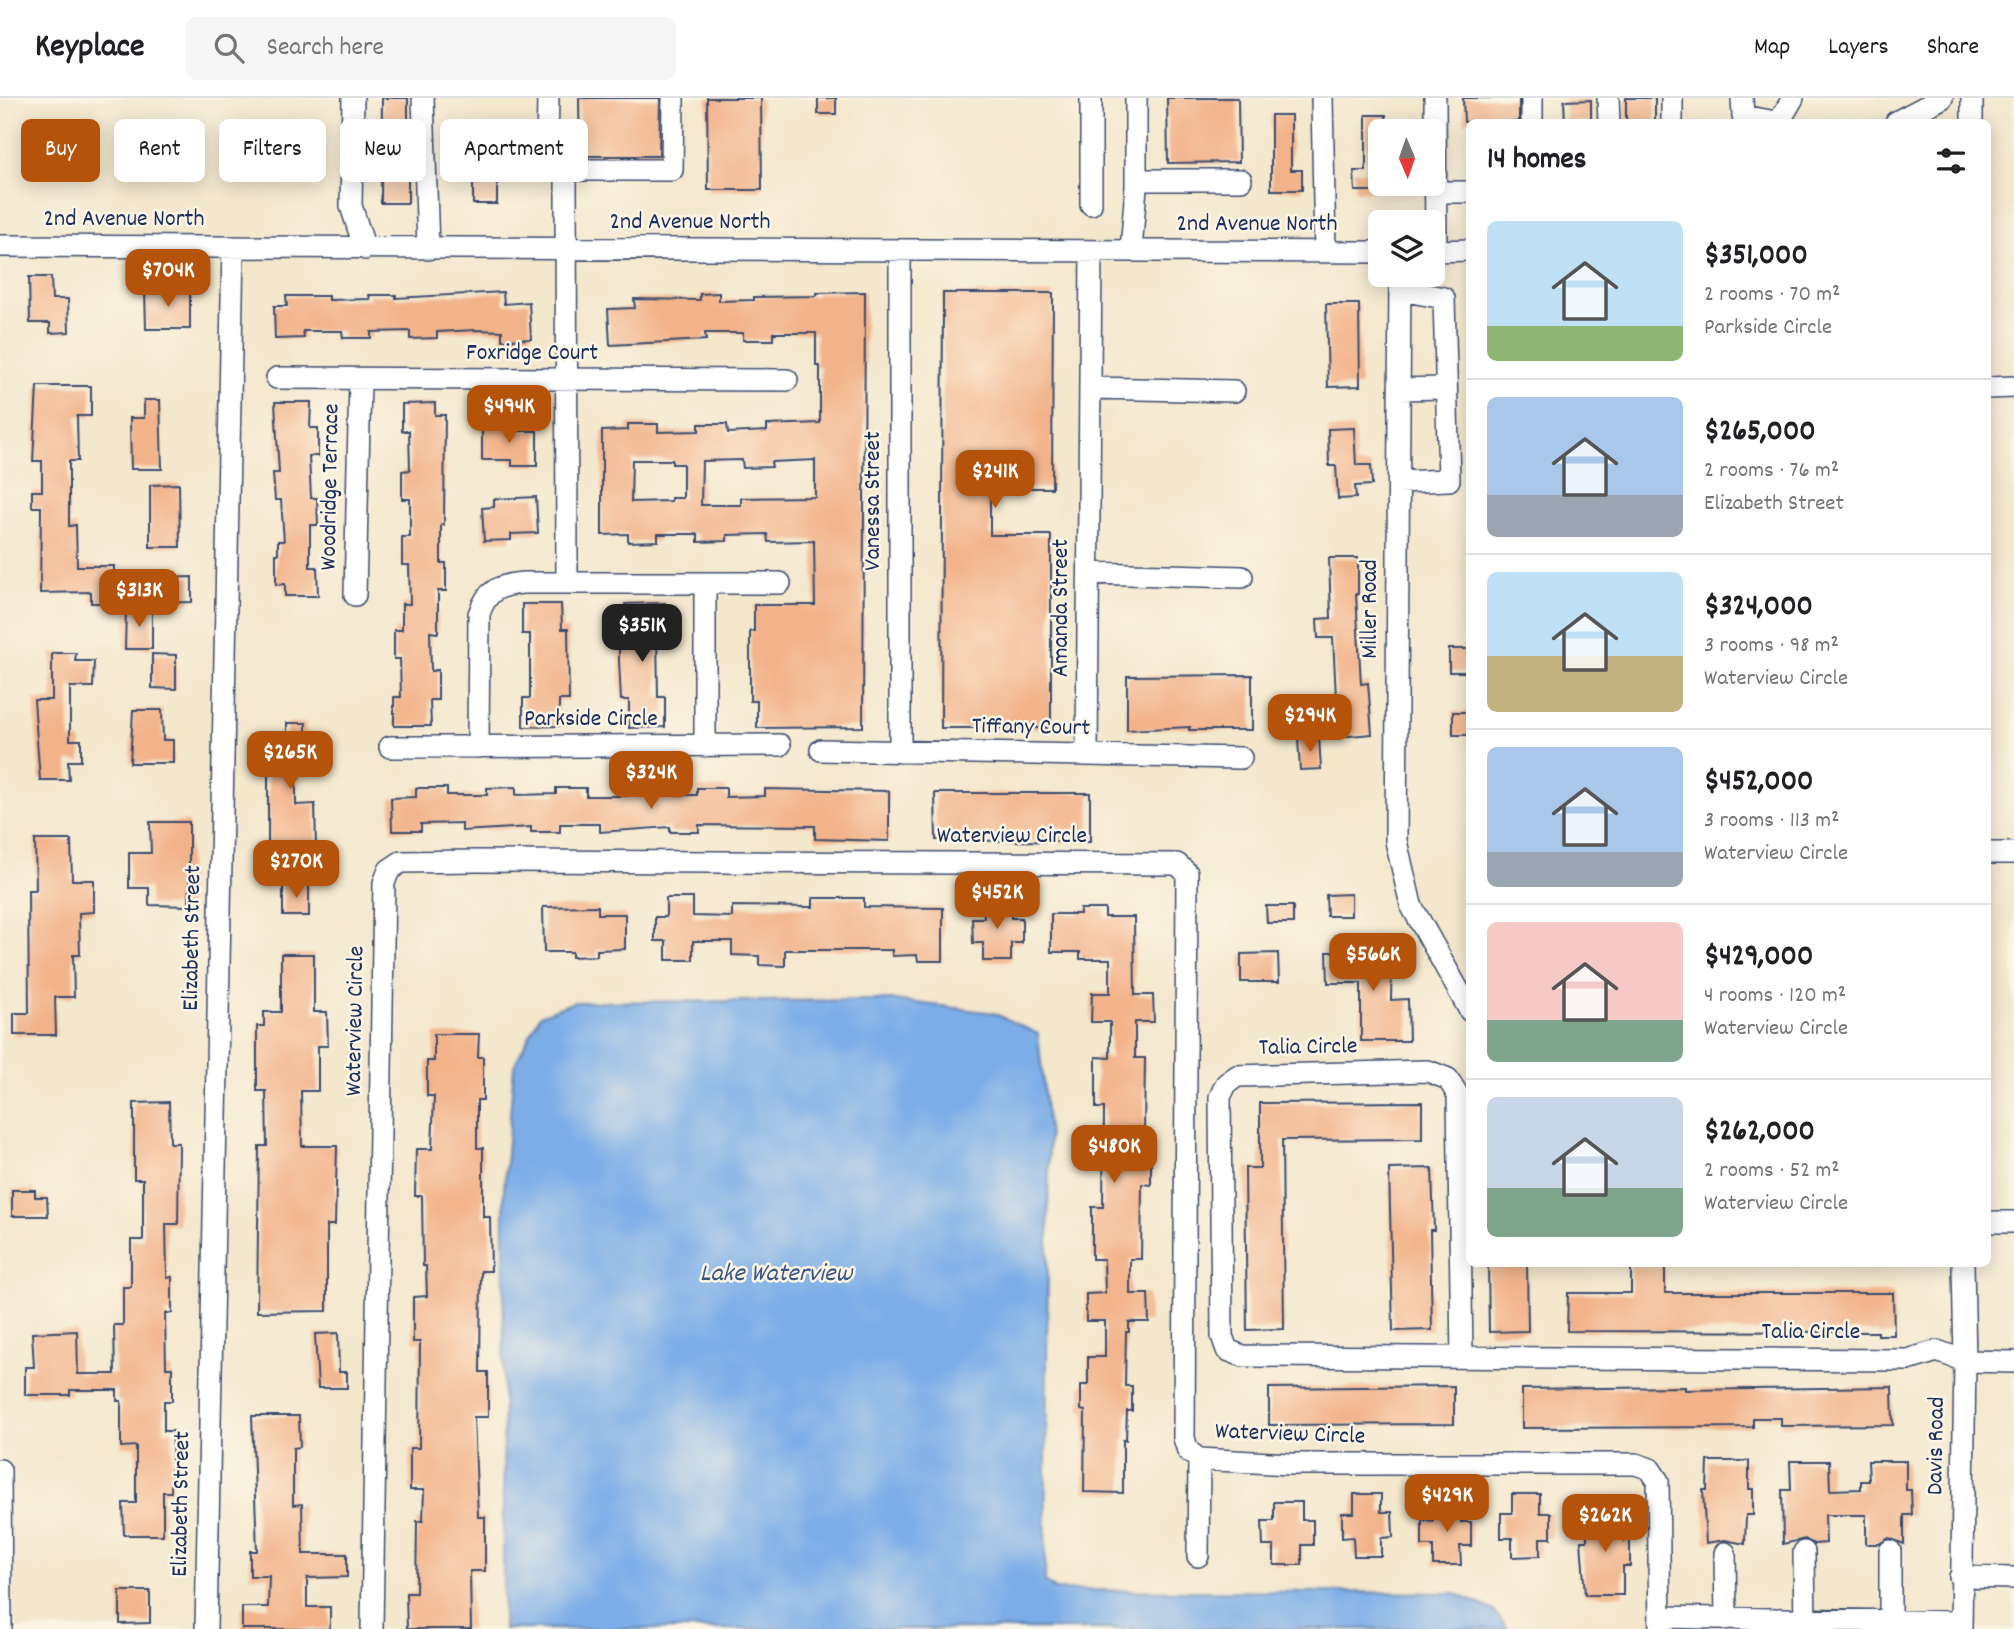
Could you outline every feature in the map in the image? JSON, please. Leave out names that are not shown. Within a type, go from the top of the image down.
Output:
[{"type":"street","points":[[353,98],[351,206],[365,249]]},
{"type":"street","points":[[423,98],[428,249]]},
{"type":"street","points":[[548,98],[548,119]]},
{"type":"street","points":[[588,170],[672,170],[673,98]]},
{"type":"street","points":[[1091,98],[1091,204]]},
{"type":"street","points":[[1131,251],[1136,180],[1136,98]]},
{"type":"street","points":[[1322,98],[1325,252]]},
{"type":"street","points":[[1435,98],[1435,119]]},
{"type":"street","points":[[1532,98],[1532,119]]},
{"type":"street","points":[[1608,98],[1609,119]]},
{"type":"street","points":[[1672,98],[1672,119]]},
{"type":"street","points":[[1742,98],[1743,116],[1760,119]]},
{"type":"street","points":[[1779,119],[1793,98]]},
{"type":"street","points":[[1902,119],[1942,98]]},
{"type":"street","points":[[1972,98],[1972,119]]},
{"type":"street","points":[[1136,180],[1241,180]]},
{"type":"street","points":[[566,182],[567,582]]},
{"type":"street","points":[[1446,192],[1466,192]]},
{"type":"street","name":"2nd Avenue North","points":[[0,246],[1368,252]]},
{"type":"street","name":"Elizabeth Street","points":[[206,1629],[233,247]]},
{"type":"street","name":"Vanessa Street","points":[[900,250],[900,752]]},
{"type":"street","points":[[1445,251],[1466,250]]},
{"type":"street","name":"Amanda Street","points":[[1087,755],[1091,251]]},
{"type":"street","name":"Miller Road","points":[[1400,287],[1396,841],[1411,905],[1466,1004]]},
{"type":"street","points":[[1398,482],[1449,480],[1444,298],[1412,287]]},
{"type":"street","name":"Foxridge Court","points":[[277,378],[787,380]]},
{"type":"street","name":"Woodridge Terrace","points":[[355,595],[360,380]]},
{"type":"street","points":[[1991,388],[2014,387]]},
{"type":"street","points":[[1090,388],[1234,391]]},
{"type":"street","points":[[1399,389],[1446,388]]},
{"type":"street","points":[[1089,573],[1242,577]]},
{"type":"street","points":[[478,747],[479,614],[484,599],[493,589],[505,584],[567,582],[780,583]]},
{"type":"street","points":[[705,583],[705,746]]},
{"type":"street","name":"Parkside Circle","points":[[390,747],[779,746]]},
{"type":"street","name":"Tiffany Court","points":[[821,750],[1241,758]]},
{"type":"street","points":[[1991,853],[2014,853]]},
{"type":"street","name":"Waterview Circle","points":[[372,1629],[384,883],[389,870],[401,862],[1177,864],[1187,873],[1184,1438],[1188,1451],[1199,1459],[1290,1464],[1650,1469],[1658,1480],[1660,1623]]},
{"type":"street","name":"Talia Circle","points":[[1462,1357],[1458,1095],[1448,1079],[1427,1071],[1237,1076],[1226,1084],[1220,1097],[1222,1336],[1227,1350],[1243,1356],[1908,1360],[1937,1351],[1965,1361],[2014,1362]]},
{"type":"street","points":[[1991,1222],[2014,1222]]},
{"type":"street","name":"Davis Road","points":[[1960,1625],[1965,1361],[1963,1267]]},
{"type":"street","points":[[1198,1556],[1199,1459]]},
{"type":"street","points":[[0,1470],[1,1629]]},
{"type":"street","points":[[1890,1551],[1890,1622]]},
{"type":"street","points":[[1804,1552],[1805,1625]]},
{"type":"street","points":[[1725,1553],[1726,1619]]},
{"type":"street","points":[[1960,1577],[2014,1577]]},
{"type":"street","points":[[1660,1623],[1726,1619],[1805,1625],[1890,1622],[1960,1625]]},
{"type":"water","name":"Lake Waterview","points":[[894,1000],[994,1013],[1038,1034],[1049,1138],[1045,1582],[1056,1590],[1455,1593],[1493,1610],[1508,1629],[503,1629],[504,1189],[514,1066],[540,1015],[574,1002]]},
{"type":"building","points":[[382,98],[408,98],[408,119],[382,119]]},
{"type":"building","points":[[579,98],[660,98],[659,156],[588,156],[588,119],[579,119]]},
{"type":"building","points":[[707,98],[761,98],[762,190],[708,190]]},
{"type":"building","points":[[818,98],[836,98],[836,114],[818,114]]},
{"type":"building","points":[[1167,98],[1238,98],[1239,162],[1168,163]]},
{"type":"building","points":[[1463,98],[1519,98],[1519,119],[1466,119],[1464,122]]},
{"type":"building","points":[[1626,98],[1655,98],[1655,119],[1626,119]]},
{"type":"building","points":[[1591,100],[1591,119],[1565,119],[1564,101]]},
{"type":"building","points":[[1271,115],[1291,115],[1291,170],[1302,170],[1302,190],[1271,190]]},
{"type":"building","points":[[1366,115],[1386,115],[1386,119],[1368,119],[1368,191],[1355,191],[1354,171],[1366,171]]},
{"type":"building","points":[[381,182],[408,182],[408,203],[381,203]]},
{"type":"building","points":[[473,182],[497,182],[497,204],[473,204]]},
{"type":"building","points":[[29,277],[51,277],[52,299],[68,299],[69,332],[50,333],[50,323],[30,323]]},
{"type":"building","points":[[190,288],[190,329],[146,329],[145,289]]},
{"type":"building","points":[[503,292],[504,304],[529,302],[531,339],[502,340],[502,331],[476,330],[437,332],[437,338],[410,339],[410,331],[371,332],[371,338],[343,338],[342,331],[303,331],[304,338],[275,339],[274,306],[287,306],[286,296],[329,296],[329,300],[370,299],[369,295],[396,295],[396,298]]},
{"type":"building","points":[[865,292],[863,727],[757,728],[757,701],[750,701],[750,631],[754,631],[754,605],[815,605],[814,541],[768,542],[767,534],[727,535],[727,541],[698,542],[698,534],[658,534],[658,541],[628,542],[628,534],[602,535],[602,431],[628,430],[628,424],[658,424],[658,432],[699,431],[699,424],[727,424],[728,433],[767,431],[767,425],[820,423],[820,366],[816,366],[816,333],[773,333],[773,340],[743,340],[743,333],[705,333],[706,340],[610,345],[608,309],[635,308],[634,299],[700,300],[700,294],[719,293],[719,301],[754,300],[754,297],[816,296],[816,293]],"holes":[[[632,460],[672,460],[672,464],[683,464],[683,498],[631,502]],[[742,460],[743,468],[772,467],[771,462],[815,460],[815,497],[741,498],[741,505],[701,505],[702,461]]]},
{"type":"building","points":[[943,293],[1053,293],[1052,488],[990,488],[990,535],[1051,535],[1051,728],[941,728]]},
{"type":"building","points":[[1326,304],[1359,304],[1360,386],[1328,387]]},
{"type":"building","points":[[37,386],[91,386],[91,416],[77,416],[78,461],[69,461],[69,526],[76,525],[77,566],[114,566],[114,603],[91,603],[91,592],[40,593],[41,507],[32,507],[32,491],[42,491],[42,461],[33,461]]},
{"type":"building","points":[[144,400],[160,400],[162,469],[131,469],[130,418],[144,418]]},
{"type":"building","points":[[275,402],[311,402],[310,428],[318,428],[318,456],[309,456],[311,498],[317,498],[318,525],[310,525],[310,567],[317,567],[318,596],[285,596],[285,584],[276,585],[278,541],[284,541],[281,500],[275,500],[273,473],[279,473]]},
{"type":"building","points":[[435,403],[435,415],[445,415],[441,563],[446,563],[446,591],[438,591],[438,633],[430,632],[431,671],[438,670],[438,700],[430,700],[431,726],[394,726],[394,697],[401,697],[400,659],[394,659],[394,630],[402,630],[402,604],[410,604],[409,565],[402,565],[402,537],[410,537],[410,499],[402,499],[402,471],[410,470],[409,431],[402,431],[402,404]]},
{"type":"building","points":[[482,423],[511,423],[511,431],[537,431],[537,466],[512,466],[512,460],[482,460]]},
{"type":"building","points":[[1354,428],[1356,465],[1371,465],[1372,485],[1355,486],[1356,498],[1338,499],[1336,466],[1329,466],[1328,429]]},
{"type":"building","points":[[179,484],[180,547],[150,547],[150,485]]},
{"type":"building","points":[[536,497],[538,533],[511,534],[511,540],[484,541],[482,508],[494,507],[494,499]]},
{"type":"building","points":[[1329,558],[1358,558],[1356,594],[1361,684],[1368,683],[1372,734],[1338,737],[1333,638],[1318,638],[1317,619],[1331,618]]},
{"type":"building","points":[[192,577],[192,602],[147,603],[147,578]]},
{"type":"building","points":[[665,603],[666,633],[657,634],[658,697],[665,697],[665,727],[629,728],[629,700],[621,700],[619,661],[619,629],[626,629],[625,604]]},
{"type":"building","points":[[522,604],[561,604],[562,629],[568,629],[569,700],[559,700],[559,726],[523,727],[523,698],[530,698],[530,634],[522,634]]},
{"type":"building","points":[[126,608],[152,608],[152,649],[125,649]]},
{"type":"building","points":[[1449,649],[1466,649],[1466,672],[1449,672]]},
{"type":"building","points":[[52,653],[76,653],[75,661],[94,661],[93,687],[70,687],[70,740],[81,740],[81,761],[68,761],[69,780],[40,780],[34,700],[52,700]]},
{"type":"building","points":[[152,654],[176,655],[176,689],[152,688]]},
{"type":"building","points":[[1252,675],[1252,730],[1189,730],[1190,727],[1127,730],[1127,676]]},
{"type":"building","points":[[133,710],[162,710],[163,740],[173,740],[173,763],[130,763]]},
{"type":"building","points":[[1453,712],[1466,712],[1466,735],[1453,735]]},
{"type":"building","points":[[287,723],[306,723],[306,733],[315,733],[315,755],[303,755],[303,766],[296,766],[296,805],[315,804],[316,846],[268,847],[268,744],[287,744]]},
{"type":"building","points":[[1319,737],[1321,769],[1300,770],[1298,739]]},
{"type":"building","points":[[516,787],[516,795],[556,794],[556,788],[586,788],[586,796],[626,796],[626,788],[656,788],[656,795],[697,795],[697,788],[726,788],[726,797],[765,796],[765,789],[889,791],[889,841],[815,839],[815,826],[699,825],[699,832],[670,832],[670,827],[600,832],[600,824],[560,824],[560,832],[531,832],[531,827],[462,831],[462,823],[421,824],[421,831],[392,831],[391,798],[416,797],[416,788],[447,788],[447,795],[487,795],[487,788]]},
{"type":"building","points":[[935,793],[1090,793],[1090,842],[936,840]]},
{"type":"building","points":[[150,822],[189,822],[189,906],[149,905],[149,888],[129,888],[129,853],[151,853]]},
{"type":"building","points":[[35,840],[71,840],[72,880],[94,880],[94,912],[79,913],[80,955],[73,955],[74,997],[55,997],[56,1035],[14,1035],[14,1013],[29,1013],[28,890],[36,890]]},
{"type":"building","points":[[283,885],[309,885],[309,916],[283,916]]},
{"type":"building","points":[[1351,894],[1351,916],[1327,916],[1326,895]]},
{"type":"building","points":[[666,898],[693,898],[693,916],[732,917],[732,906],[813,907],[813,898],[864,898],[864,907],[943,908],[943,961],[918,961],[917,955],[892,956],[892,950],[785,950],[785,966],[759,965],[759,956],[732,955],[732,941],[693,941],[693,960],[666,960],[666,941],[655,941],[655,917],[666,917]]},
{"type":"building","points":[[983,900],[1011,900],[1011,918],[1022,918],[1022,943],[1011,943],[1011,961],[983,961],[983,943],[973,943],[972,918],[984,918]]},
{"type":"building","points":[[598,906],[598,914],[625,914],[625,949],[597,950],[597,956],[572,957],[572,952],[544,952],[543,907]]},
{"type":"building","points":[[1266,906],[1293,906],[1293,923],[1267,923]]},
{"type":"building","points":[[1080,909],[1105,909],[1105,917],[1134,917],[1135,995],[1153,995],[1154,1022],[1135,1022],[1135,1058],[1145,1058],[1144,1133],[1151,1133],[1151,1185],[1142,1184],[1141,1259],[1130,1259],[1130,1294],[1148,1294],[1149,1322],[1129,1322],[1129,1332],[1126,1332],[1125,1386],[1132,1386],[1132,1411],[1127,1411],[1126,1440],[1123,1440],[1123,1493],[1084,1492],[1085,1411],[1081,1410],[1081,1385],[1088,1385],[1088,1357],[1105,1357],[1105,1321],[1086,1321],[1086,1294],[1105,1293],[1104,1259],[1092,1259],[1092,1207],[1103,1207],[1104,1108],[1096,1108],[1096,1057],[1110,1058],[1110,1022],[1091,1022],[1092,993],[1110,993],[1110,959],[1080,959],[1080,952],[1051,952],[1051,914],[1080,914]]},
{"type":"building","points":[[1327,952],[1392,952],[1391,1000],[1408,999],[1409,1041],[1361,1041],[1361,983],[1328,983]]},
{"type":"building","points":[[1278,953],[1279,982],[1241,982],[1241,954]]},
{"type":"building","points":[[281,954],[314,954],[314,1012],[327,1012],[328,1046],[318,1046],[318,1091],[301,1091],[302,1146],[337,1146],[335,1225],[327,1225],[327,1311],[257,1312],[259,1146],[267,1146],[266,1091],[257,1091],[257,1026],[264,1026],[264,1012],[281,1012]]},
{"type":"building","points":[[434,1034],[479,1034],[478,1057],[483,1057],[483,1100],[477,1100],[477,1148],[483,1148],[483,1217],[490,1217],[491,1271],[481,1271],[480,1372],[488,1372],[488,1417],[474,1417],[478,1517],[485,1517],[485,1571],[470,1571],[471,1629],[407,1629],[406,1593],[416,1593],[417,1521],[423,1521],[424,1490],[410,1490],[410,1448],[419,1448],[420,1342],[413,1342],[413,1297],[427,1296],[426,1266],[423,1266],[422,1196],[415,1196],[416,1149],[432,1149],[434,1096],[427,1096],[427,1061],[434,1061]]},
{"type":"building","points":[[169,1102],[170,1143],[179,1143],[178,1224],[166,1224],[167,1278],[172,1277],[172,1313],[165,1313],[166,1368],[172,1368],[172,1401],[164,1401],[164,1431],[173,1431],[171,1492],[163,1492],[163,1535],[124,1535],[123,1503],[136,1503],[136,1446],[121,1447],[121,1401],[117,1401],[117,1390],[70,1390],[70,1395],[25,1395],[25,1367],[34,1367],[32,1333],[77,1331],[78,1374],[115,1374],[114,1325],[123,1325],[123,1287],[131,1287],[131,1240],[143,1240],[143,1179],[134,1179],[134,1103]]},
{"type":"building","points":[[1422,1102],[1422,1139],[1282,1140],[1284,1329],[1247,1330],[1245,1168],[1260,1168],[1260,1103]]},
{"type":"building","points":[[1432,1168],[1432,1330],[1393,1331],[1389,1169]]},
{"type":"building","points":[[12,1190],[35,1190],[35,1197],[47,1197],[48,1216],[12,1216]]},
{"type":"building","points":[[1488,1267],[1527,1267],[1528,1331],[1489,1332]]},
{"type":"building","points":[[1631,1267],[1665,1267],[1665,1293],[1893,1293],[1894,1335],[1878,1335],[1878,1332],[1567,1331],[1568,1293],[1631,1293]]},
{"type":"building","points":[[338,1333],[339,1372],[347,1372],[347,1388],[318,1388],[315,1334]]},
{"type":"building","points":[[1454,1386],[1454,1424],[1269,1425],[1269,1388]]},
{"type":"building","points":[[1685,1387],[1685,1390],[1892,1387],[1893,1425],[1781,1426],[1781,1418],[1753,1418],[1753,1427],[1522,1428],[1522,1389]]},
{"type":"building","points":[[252,1416],[299,1416],[300,1447],[293,1448],[293,1505],[302,1504],[303,1554],[347,1554],[347,1577],[307,1578],[307,1607],[330,1607],[330,1629],[242,1629],[242,1607],[268,1607],[269,1576],[250,1576],[250,1551],[257,1551]]},
{"type":"building","points":[[1708,1461],[1749,1461],[1753,1515],[1746,1515],[1745,1544],[1725,1540],[1706,1543],[1703,1490],[1707,1490]]},
{"type":"building","points":[[1790,1461],[1829,1461],[1830,1490],[1861,1489],[1861,1481],[1869,1481],[1868,1461],[1906,1461],[1906,1490],[1911,1490],[1912,1515],[1904,1515],[1904,1544],[1889,1538],[1879,1544],[1866,1544],[1866,1515],[1825,1515],[1826,1543],[1814,1544],[1805,1539],[1783,1544],[1782,1490],[1791,1490]]},
{"type":"building","points":[[1354,1494],[1381,1494],[1381,1512],[1392,1512],[1393,1537],[1381,1538],[1381,1556],[1354,1556],[1353,1537],[1342,1538],[1342,1513],[1354,1513]]},
{"type":"building","points":[[1512,1494],[1540,1494],[1540,1513],[1551,1513],[1551,1538],[1540,1538],[1540,1556],[1512,1557],[1512,1538],[1501,1538],[1501,1513],[1512,1513]]},
{"type":"building","points":[[1274,1502],[1302,1502],[1302,1520],[1313,1520],[1313,1545],[1302,1545],[1302,1565],[1274,1565],[1274,1546],[1263,1546],[1262,1521],[1274,1521]]},
{"type":"building","points":[[1433,1503],[1461,1503],[1461,1522],[1471,1522],[1471,1546],[1460,1546],[1461,1565],[1433,1565],[1433,1546],[1422,1546],[1422,1521],[1433,1521]]},
{"type":"building","points":[[1587,1512],[1625,1512],[1625,1541],[1630,1540],[1630,1566],[1623,1566],[1623,1595],[1585,1595],[1581,1541],[1587,1541]]},
{"type":"building","points":[[120,1591],[150,1591],[150,1623],[120,1624]]}]
